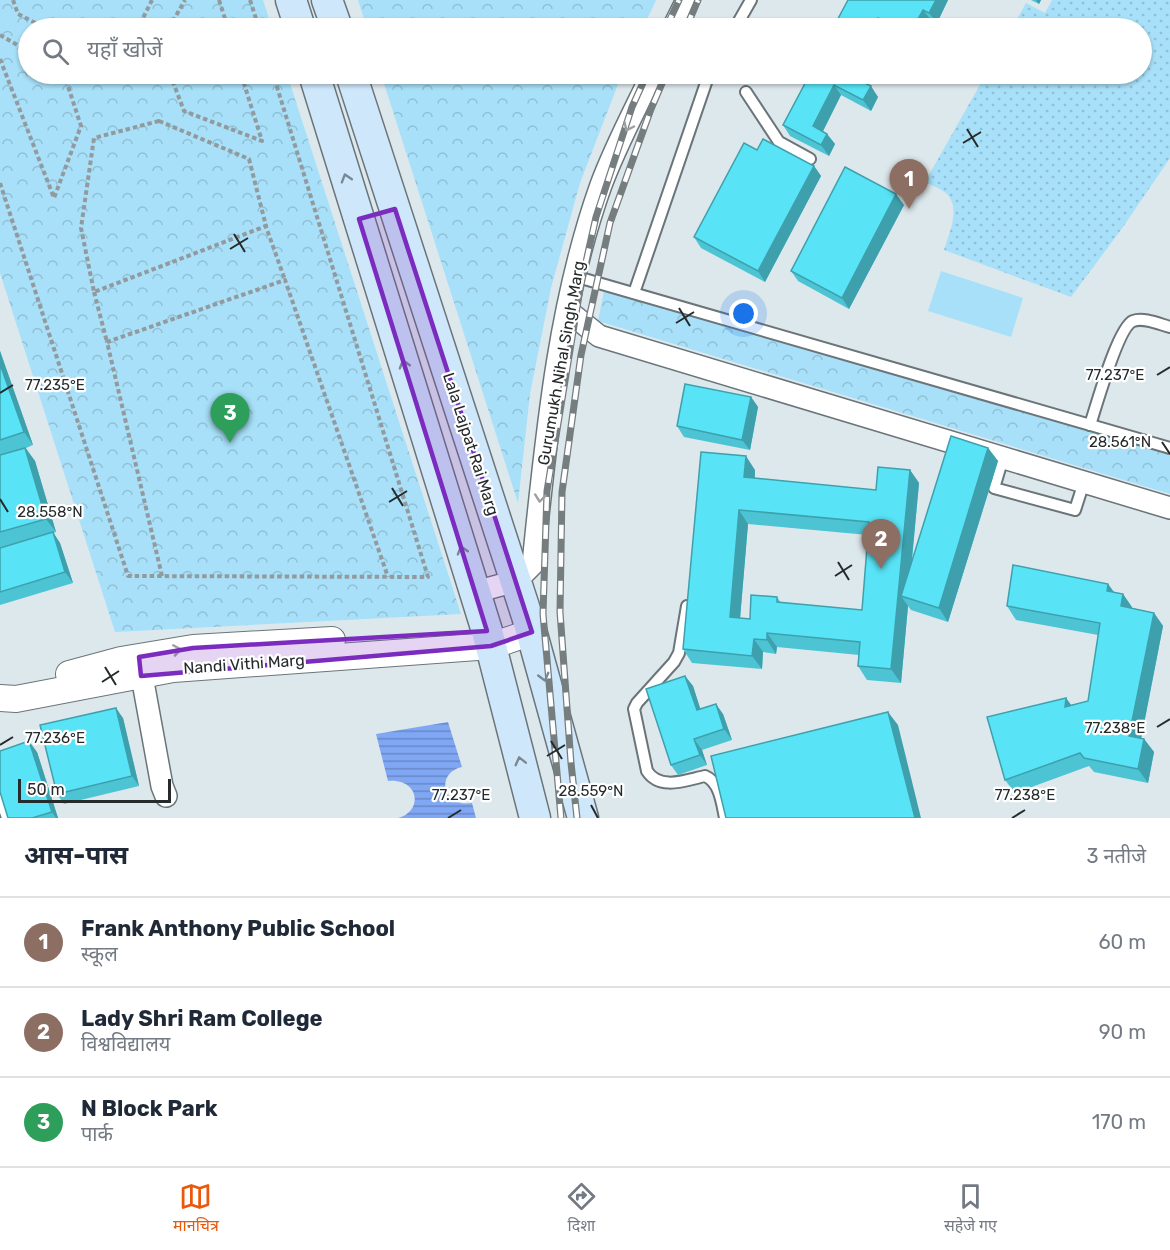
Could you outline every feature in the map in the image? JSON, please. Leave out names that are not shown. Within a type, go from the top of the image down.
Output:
[{"type":"main road","points":[[291,0],[297,18]]},
{"type":"main road","points":[[327,0],[333,18]]},
{"type":"main road","points":[[317,84],[489,638],[534,818]]},
{"type":"main road","name":"Lala Lajpat Rai Marg","points":[[354,84],[530,624],[583,818]]},
{"type":"main road","points":[[359,219],[395,209]]},
{"type":"main road","points":[[377,279],[413,266]]},
{"type":"street","points":[[678,18],[687,0]]},
{"type":"street","name":"Gurumukh Nihal Singh Marg","points":[[516,581],[533,564],[546,434],[574,276],[601,184],[647,84]]},
{"type":"street","points":[[568,311],[599,336],[1170,508]]},
{"type":"street","points":[[475,592],[516,581]]},
{"type":"street","name":"Nandi Vithi Marg","points":[[0,698],[16,699],[140,666],[173,669],[489,638],[530,624]]},
{"type":"street","points":[[140,666],[162,786],[166,796]]},
{"type":"lane","points":[[741,18],[751,0]]},
{"type":"lane","points":[[634,293],[706,84]]},
{"type":"lane","points":[[746,92],[779,142],[810,159]]},
{"type":"lane","points":[[574,276],[1170,448]]},
{"type":"lane","points":[[1090,425],[1117,345],[1127,325],[1132,321],[1142,320],[1170,327]]},
{"type":"lane","points":[[1003,458],[994,488],[1075,510],[1083,482]]},
{"type":"lane","points":[[689,594],[683,641],[679,653],[668,669],[637,703],[635,715],[647,771],[651,778],[666,783],[705,776],[711,778],[715,783],[725,818]]},
{"type":"lane","points":[[0,797],[7,818]]},
{"type":"path","points":[[13,0],[18,14],[26,18]]},
{"type":"path","points":[[143,18],[152,0]]},
{"type":"path","points":[[175,18],[185,0]]},
{"type":"path","points":[[219,0],[225,18]]},
{"type":"path","points":[[250,0],[256,18]]},
{"type":"path","points":[[0,35],[18,45]]},
{"type":"path","points":[[0,59],[54,198],[81,126],[67,84]]},
{"type":"path","points":[[174,84],[184,111],[262,141],[244,84]]},
{"type":"path","points":[[0,183],[128,576],[428,577],[276,84]]},
{"type":"path","points":[[162,576],[94,292],[81,228],[94,138],[159,121],[249,159],[265,223],[388,577]]},
{"type":"path","points":[[94,292],[266,226],[265,223]]},
{"type":"path","points":[[107,342],[285,280]]},
{"type":"highlighted area","points":[[395,209],[532,632],[491,646],[141,676],[139,657],[193,648],[487,631],[359,219]]},
{"type":"green space","points":[[0,0],[263,0],[269,18],[18,18],[18,84],[290,84],[461,614],[115,632],[0,273]]},
{"type":"green space","points":[[358,0],[656,0],[648,18],[364,18]]},
{"type":"green space","points":[[1052,0],[1170,0],[1170,158],[1071,297],[944,250],[953,221],[953,207],[947,194],[925,182],[980,84],[1152,84],[1152,18],[1018,18],[1026,3],[1045,13]]},
{"type":"green space","points":[[384,84],[618,84],[580,183],[551,288],[530,394],[518,503]]},
{"type":"green space","points":[[941,271],[1023,298],[1011,337],[928,311]]},
{"type":"green space","points":[[604,291],[1170,451],[1170,494],[598,321]]},
{"type":"water","points":[[448,722],[462,767],[448,775],[446,789],[448,795],[454,800],[472,803],[476,818],[398,818],[412,809],[414,796],[412,790],[406,785],[398,781],[388,781],[376,734]]},
{"type":"building","points":[[848,0],[936,0],[929,13],[923,10],[919,18],[838,18]]},
{"type":"building","points":[[805,84],[867,84],[871,86],[863,100],[834,85],[813,126],[827,134],[821,145],[783,125]]},
{"type":"building","points":[[763,139],[814,166],[758,271],[694,237],[744,143],[757,150]]},
{"type":"building","points":[[845,167],[896,194],[842,298],[791,271]]},
{"type":"building","points":[[0,364],[24,432],[0,440]]},
{"type":"building","points":[[685,384],[751,397],[742,440],[677,426]]},
{"type":"building","points":[[951,436],[988,448],[939,608],[901,596]]},
{"type":"building","points":[[25,448],[46,519],[0,532],[0,455]]},
{"type":"building","points":[[701,452],[746,456],[744,477],[876,490],[878,467],[910,470],[891,669],[858,666],[860,642],[767,633],[767,640],[754,639],[752,656],[683,649]],"holes":[[[739,510],[869,522],[862,610],[777,602],[777,597],[751,595],[750,619],[730,617]]]},
{"type":"building","points":[[53,532],[65,572],[0,592],[0,548]]},
{"type":"building","points":[[1013,565],[1108,584],[1107,591],[1123,594],[1121,606],[1154,613],[1129,736],[1144,739],[1138,769],[1084,758],[1080,753],[1005,780],[987,717],[1066,698],[1065,707],[1088,701],[1100,623],[1007,606]]},
{"type":"building","points":[[685,676],[697,710],[716,704],[724,729],[694,739],[700,755],[671,765],[646,689]]},
{"type":"building","points":[[116,708],[132,776],[57,794],[40,725]]},
{"type":"building","points":[[888,712],[915,818],[726,818],[711,756]]},
{"type":"building","points":[[29,741],[52,812],[32,818],[8,818],[0,792],[0,751]]},
{"type":"railway","points":[[671,18],[679,0]]},
{"type":"railway","points":[[690,18],[698,0]]},
{"type":"railway","points":[[561,818],[543,614],[547,491],[580,289],[596,217],[632,107],[642,84]]},
{"type":"railway","points":[[577,818],[560,612],[562,492],[581,355],[610,223],[662,84]]},
{"type":"place","name":"Frank Anthony Public School","points":[[909,209]]},
{"type":"place","name":"N Block Park","points":[[230,443]]},
{"type":"place","name":"Lady Shri Ram College","points":[[881,569]]}]
